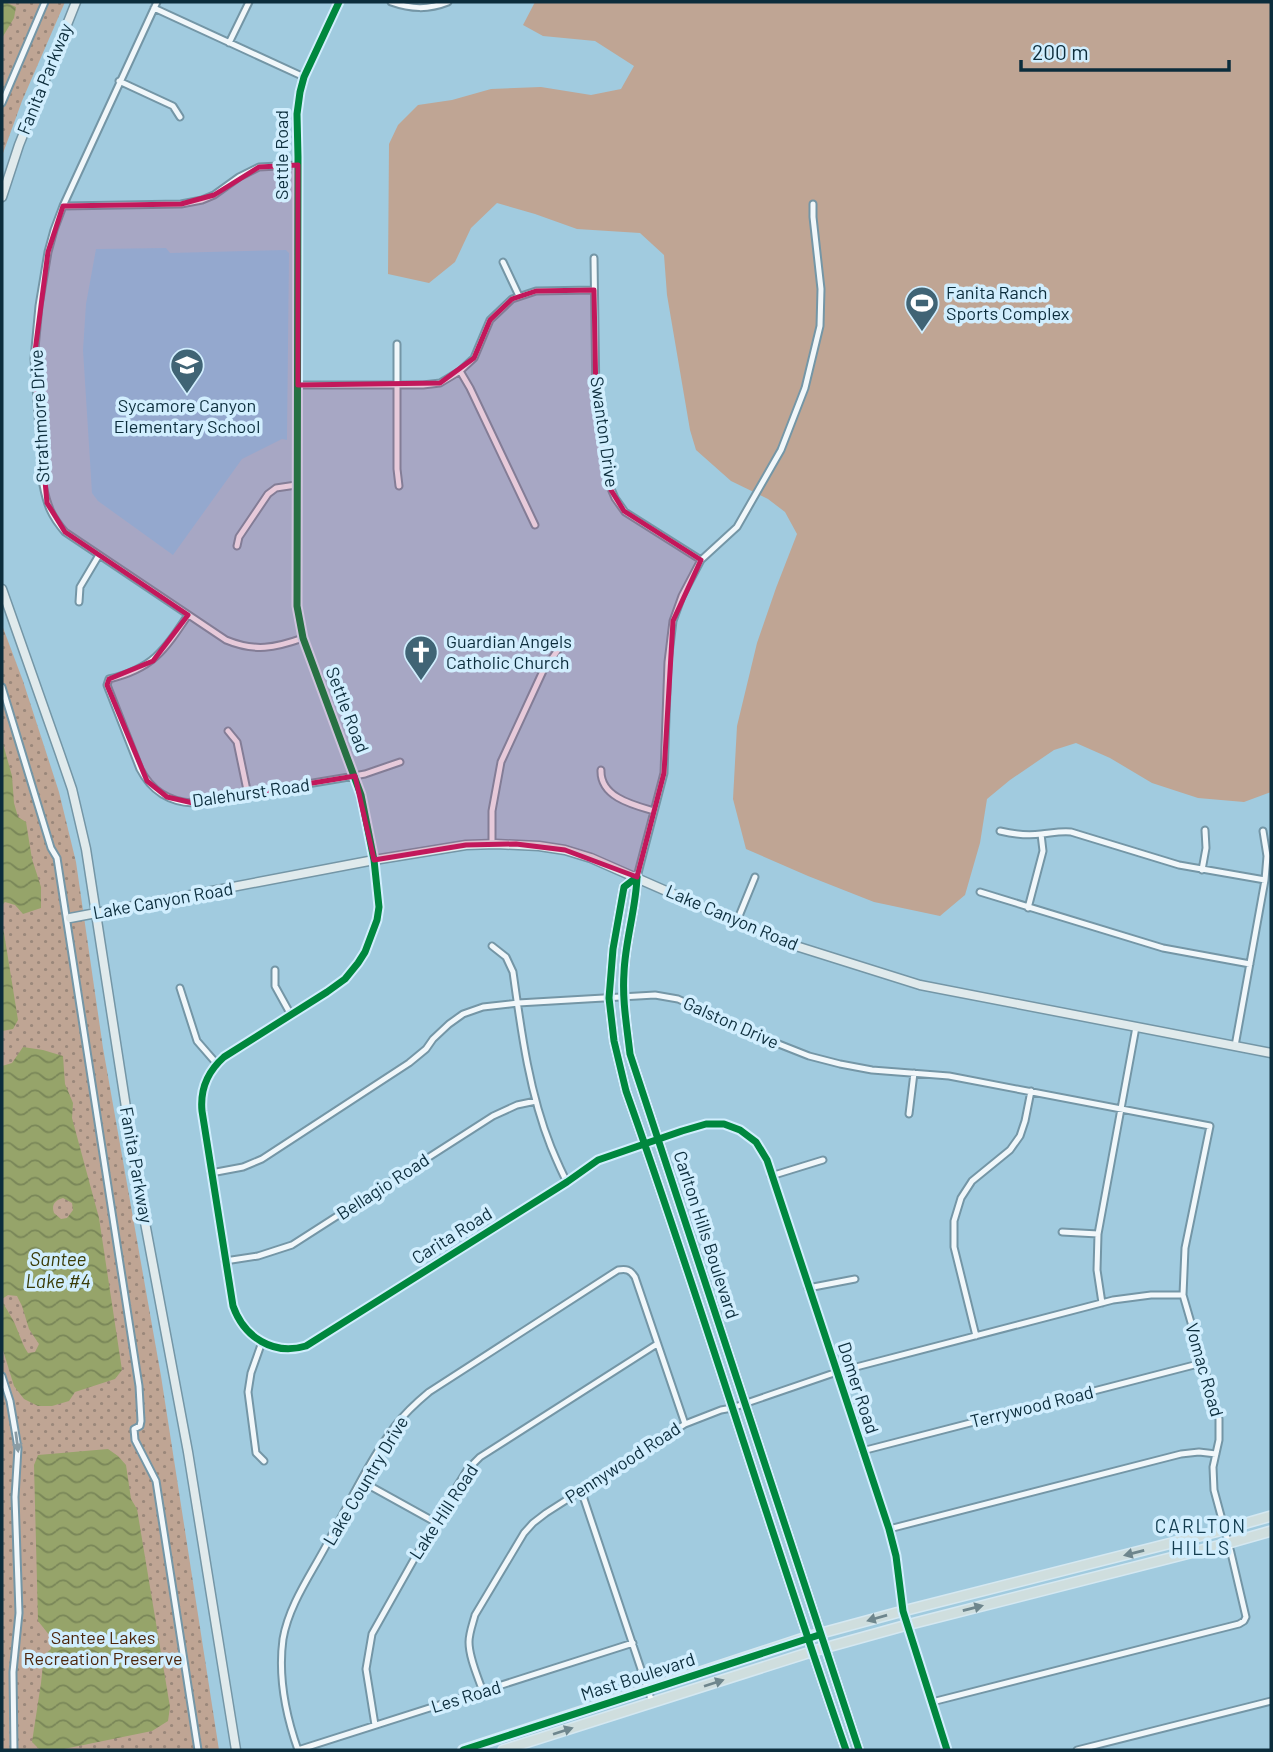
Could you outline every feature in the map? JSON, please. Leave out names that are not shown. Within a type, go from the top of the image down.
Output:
[{"type":"main road","name":"Mast Boulevard","points":[[463,1750],[807,1637],[1271,1516]]},
{"type":"main road","name":"Mast Boulevard","points":[[501,1750],[811,1651],[1271,1531]]},
{"type":"street","points":[[2,103],[45,2]]},
{"type":"street","name":"Fanita Parkway","points":[[2,197],[19,145],[76,2]]},
{"type":"street","points":[[229,43],[249,2]]},
{"type":"street","name":"Settle Road","points":[[262,1342],[246,1330],[235,1312],[201,1104],[205,1083],[224,1057],[345,979],[365,951],[379,907],[374,860],[361,795],[303,638],[297,606],[297,114],[304,77],[340,2]]},
{"type":"street","points":[[391,2],[418,9],[448,2]]},
{"type":"street","points":[[155,5],[304,77]]},
{"type":"street","name":"Strathmore Drive","points":[[155,5],[63,206],[48,252],[34,359],[43,485],[47,503],[54,519],[65,532],[226,640],[240,646],[264,648],[303,638]]},
{"type":"street","points":[[119,81],[173,106],[180,117]]},
{"type":"street","points":[[63,206],[181,204],[214,195],[259,167],[298,165]]},
{"type":"street","name":"Carlton Hills Boulevard","points":[[813,204],[821,289],[820,326],[805,388],[781,450],[737,527],[701,560],[682,596],[673,621],[668,662],[664,773],[637,877],[626,945],[624,996],[630,1054],[859,1750]]},
{"type":"street","name":"Swanton Drive","points":[[594,258],[596,400],[611,490],[625,512],[701,560]]},
{"type":"street","points":[[503,262],[519,296]]},
{"type":"street","points":[[298,385],[440,383],[460,371],[474,358],[490,320],[506,304],[519,296],[536,291],[594,290]]},
{"type":"street","points":[[397,344],[399,486]]},
{"type":"street","points":[[460,371],[535,525]]},
{"type":"street","points":[[237,545],[239,537],[268,494],[276,488],[296,485]]},
{"type":"street","points":[[79,602],[79,587],[99,555]]},
{"type":"street","name":"Fanita Parkway","points":[[2,589],[72,789],[86,849],[138,1185],[188,1452],[236,1750]]},
{"type":"street","name":"Dalehurst Road","points":[[188,615],[153,661],[128,675],[108,679],[107,685],[114,705],[140,769],[157,791],[174,800],[193,803],[355,776],[400,762]]},
{"type":"street","points":[[492,844],[492,811],[501,761],[543,671],[561,647]]},
{"type":"street","points":[[2,687],[51,848],[57,858],[139,1386],[141,1421],[140,1426],[134,1429],[135,1440],[156,1481],[198,1750]]},
{"type":"street","points":[[229,731],[237,742],[248,795]]},
{"type":"street","points":[[601,770],[606,787],[625,803],[654,811]]},
{"type":"street","points":[[1202,870],[1206,848],[1205,830]]},
{"type":"street","points":[[1000,831],[1018,835],[1071,832],[1202,870],[1265,880]]},
{"type":"street","points":[[1235,1046],[1265,880],[1267,856],[1263,831]]},
{"type":"street","points":[[1028,908],[1043,851],[1041,834]]},
{"type":"street","name":"Lake Canyon Road","points":[[70,918],[374,860],[466,845],[516,844],[565,850],[591,858],[780,942],[920,985],[1271,1053]]},
{"type":"street","name":"Carlton Hills Boulevard","points":[[637,877],[624,887],[613,950],[609,998],[614,1041],[626,1091],[846,1750]]},
{"type":"street","points":[[737,921],[755,877]]},
{"type":"street","points":[[980,892],[1163,948],[1250,964]]},
{"type":"street","points":[[492,946],[506,957],[513,972],[536,1101],[550,1146],[567,1182]]},
{"type":"street","points":[[275,970],[275,986],[291,1015]]},
{"type":"street","points":[[180,988],[197,1041],[217,1064]]},
{"type":"street","name":"Galston Drive","points":[[211,1173],[243,1167],[262,1159],[409,1063],[463,1014],[483,1007],[517,1003],[624,996],[671,997],[809,1056],[872,1070],[948,1076],[1210,1126]]},
{"type":"street","points":[[1102,1303],[1097,1270],[1098,1234],[1136,1026]]},
{"type":"street","points":[[909,1114],[914,1073]]},
{"type":"street","points":[[976,1336],[954,1247],[954,1221],[958,1205],[972,1181],[1010,1150],[1020,1136],[1031,1091]]},
{"type":"street","name":"Bellagio Road","points":[[225,1261],[258,1256],[292,1245],[493,1116],[517,1105],[536,1101]]},
{"type":"street","name":"Domer Road","points":[[657,1140],[706,1124],[724,1124],[752,1137],[767,1160],[889,1529],[903,1611],[947,1750]]},
{"type":"street","name":"Vomac Road","points":[[932,1702],[1238,1624],[1246,1617],[1213,1482],[1213,1467],[1220,1434],[1219,1419],[1183,1295],[1185,1248],[1210,1126]]},
{"type":"street","name":"Carita Road","points":[[262,1342],[285,1349],[300,1348],[312,1343],[598,1160],[657,1140]]},
{"type":"street","points":[[771,1175],[823,1160]]},
{"type":"street","points":[[1062,1232],[1098,1234]]},
{"type":"street","name":"Lake Country Drive","points":[[298,1750],[291,1728],[282,1673],[286,1628],[299,1594],[392,1429],[429,1392],[618,1270],[631,1270],[635,1277],[657,1344]]},
{"type":"street","points":[[808,1288],[855,1279]]},
{"type":"street","name":"Pennywood Road","points":[[483,1692],[469,1642],[475,1615],[524,1533],[546,1513],[684,1424],[837,1372],[1102,1303],[1143,1295],[1183,1295]]},
{"type":"street","points":[[262,1342],[251,1373],[248,1392],[256,1453],[264,1461]]},
{"type":"street","points":[[657,1344],[684,1424]]},
{"type":"street","name":"Lake Hill Road","points":[[375,1725],[366,1669],[372,1634],[467,1470],[480,1457],[657,1344]]},
{"type":"street","name":"Terrywood Road","points":[[862,1451],[1202,1363]]},
{"type":"street","points":[[2,1376],[10,1401],[18,1448],[16,1497],[19,1613],[13,1672],[14,1750]]},
{"type":"street","points":[[889,1529],[1181,1454],[1216,1454]]},
{"type":"street","points":[[361,1481],[435,1522]]},
{"type":"street","points":[[581,1490],[652,1702]]},
{"type":"street","name":"Les Road","points":[[298,1750],[633,1643]]},
{"type":"street","points":[[1077,1750],[1271,1701]]},
{"type":"street","points":[[496,1739],[501,1750]]},
{"type":"highlighted area","points":[[298,165],[298,385],[440,383],[474,358],[490,320],[512,299],[536,291],[594,290],[596,400],[611,490],[624,511],[701,560],[673,621],[664,773],[637,877],[565,850],[516,844],[466,845],[374,860],[355,776],[193,803],[167,797],[147,781],[107,685],[109,679],[153,661],[188,615],[65,532],[47,503],[34,359],[48,252],[63,206],[181,204],[214,195],[259,167]]},
{"type":"shaded area","name":"Sycamore Canyon Elementary School","points":[[166,248],[170,253],[286,250],[289,253],[287,440],[282,439],[242,459],[173,555],[98,501],[92,493],[83,350],[86,304],[96,249]]},
{"type":"green space","points":[[2,2],[65,2],[22,101],[2,156]]},
{"type":"green space","points":[[535,2],[1271,2],[1271,792],[1244,802],[1198,798],[1152,783],[1110,758],[1076,743],[1054,750],[987,799],[980,843],[965,895],[940,916],[874,902],[746,849],[733,799],[737,726],[757,643],[797,534],[785,512],[768,499],[731,481],[696,450],[690,430],[667,295],[664,255],[640,233],[577,229],[497,203],[471,228],[455,262],[429,283],[388,274],[389,144],[398,125],[418,105],[452,100],[491,89],[541,87],[591,95],[621,89],[634,66],[595,41],[543,36],[523,25]]},
{"type":"green space","name":"Santee Lakes Recreation Preserve","points":[[2,625],[59,792],[76,862],[103,1048],[161,1376],[219,1750],[2,1750]]},
{"type":"water","points":[[2,2],[16,7],[14,18],[2,38]]},
{"type":"water","points":[[2,740],[12,776],[14,803],[18,817],[26,822],[32,859],[41,887],[41,908],[23,914],[15,905],[5,902],[2,905]]},
{"type":"water","points":[[2,927],[18,1020],[13,1029],[2,1031]]},
{"type":"water","name":"Santee Lake #4","points":[[23,1047],[63,1056],[65,1084],[73,1103],[72,1118],[99,1218],[122,1370],[115,1379],[75,1392],[69,1401],[52,1406],[38,1406],[24,1399],[14,1386],[2,1347],[2,1299],[2,1066],[12,1063]],"holes":[[[63,1198],[72,1203],[73,1210],[67,1218],[61,1219],[54,1213],[53,1205]],[[8,1295],[17,1296],[22,1306],[29,1329],[39,1344],[35,1352],[28,1353],[4,1304],[2,1299]]]},
{"type":"water","points":[[108,1449],[126,1465],[131,1499],[137,1509],[170,1707],[168,1721],[152,1731],[59,1750],[40,1750],[32,1742],[44,1655],[51,1649],[50,1636],[38,1621],[34,1465],[38,1455]]},
{"type":"cycle path","points":[[339,2],[304,77],[297,114],[297,606],[303,638],[361,795],[374,860],[379,907],[365,952],[345,979],[224,1057],[206,1082],[202,1111],[233,1306],[244,1327],[261,1341],[282,1348],[306,1346],[598,1160],[706,1124],[724,1124],[740,1130],[756,1142],[767,1160],[889,1529],[896,1556],[903,1611],[947,1750]]},
{"type":"cycle path","points":[[637,877],[624,887],[613,949],[609,998],[614,1041],[626,1091],[846,1750]]},
{"type":"cycle path","points":[[637,877],[626,949],[624,983],[630,1054],[859,1750]]},
{"type":"cycle path","points":[[463,1750],[819,1635]]},
{"type":"place","name":"Fanita Ranch Sports Complex","points":[[922,333]]},
{"type":"place","name":"Sycamore Canyon Elementary School","points":[[187,395]]},
{"type":"place","name":"Guardian Angels Catholic Church","points":[[421,682]]},
{"type":"district","name":"CARLTON HILLS","points":[[1201,1537]]}]
